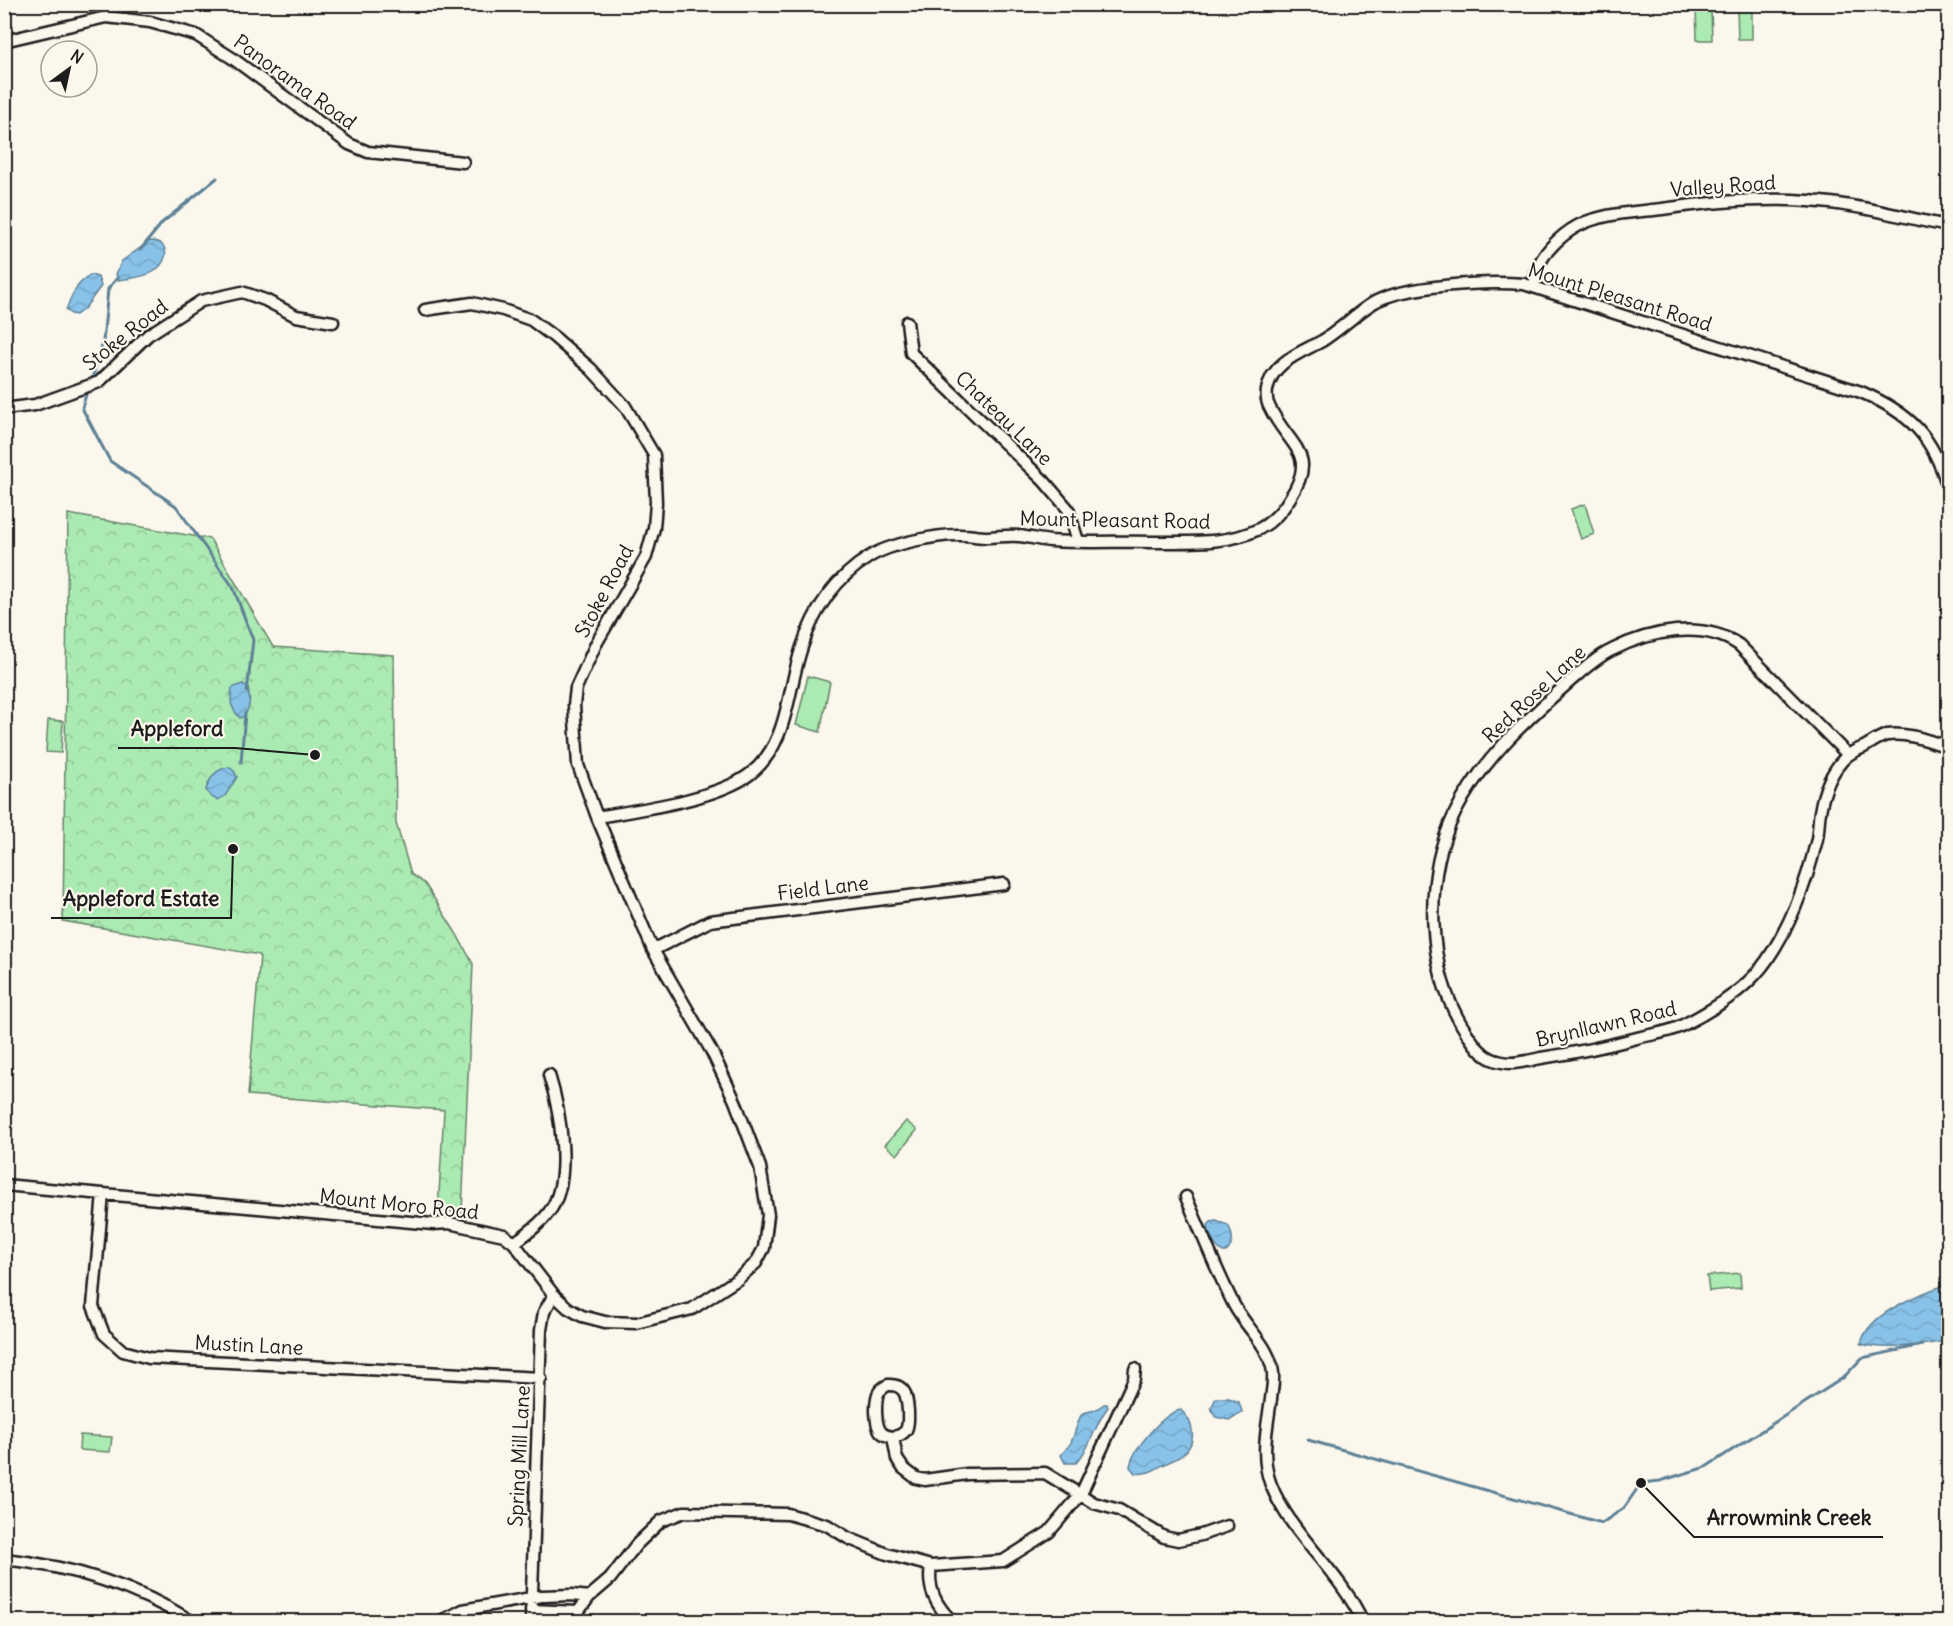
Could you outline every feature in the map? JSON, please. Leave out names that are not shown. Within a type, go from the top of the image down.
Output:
[{"type":"street","name":"Panorama Road","points":[[4,41],[106,17],[150,21],[196,35],[232,58],[350,144],[368,152],[463,162]]},
{"type":"street","name":"Valley Road","points":[[1535,287],[1536,270],[1545,254],[1565,234],[1584,223],[1627,212],[1712,203],[1810,201],[1871,209],[1948,226]]},
{"type":"street","name":"Mount Pleasant Road","points":[[597,817],[709,794],[729,786],[753,771],[765,759],[783,723],[801,647],[815,614],[829,592],[844,576],[871,556],[894,545],[958,535],[1018,536],[1049,541],[1204,542],[1242,537],[1264,526],[1287,503],[1300,483],[1303,472],[1300,453],[1267,402],[1267,390],[1281,364],[1324,339],[1373,303],[1408,291],[1479,283],[1510,283],[1535,287],[1861,392],[1884,402],[1906,416],[1920,429],[1934,448],[1948,488]]},
{"type":"street","name":"Stoke Road","points":[[4,409],[35,405],[99,382],[148,335],[201,301],[242,292],[265,300],[296,316],[333,322]]},
{"type":"street","name":"Stoke Road","points":[[425,310],[472,303],[503,310],[531,320],[591,369],[625,406],[654,455],[656,502],[654,528],[646,557],[596,644],[576,688],[574,705],[578,765],[597,817]]},
{"type":"street","name":"Chateau Lane","points":[[907,322],[911,353],[1044,481],[1068,508],[1078,541]]},
{"type":"street","name":"Red Rose Lane","points":[[1441,973],[1435,937],[1434,905],[1437,873],[1444,841],[1460,803],[1498,749],[1545,703],[1594,661],[1612,650],[1659,634],[1683,630],[1707,631],[1723,636],[1737,643],[1848,755]]},
{"type":"street","name":"Brynllawn Road","points":[[1441,973],[1448,999],[1460,1024],[1476,1047],[1492,1060],[1510,1063],[1582,1052],[1680,1027],[1729,998],[1766,962],[1788,925],[1803,886],[1817,840],[1820,808],[1830,778],[1848,755],[1885,735],[1910,736],[1948,747]]},
{"type":"street","name":"Mount Moro Road","points":[[4,1185],[433,1224],[449,1223],[504,1235],[514,1243],[554,1294],[568,1308],[582,1316],[605,1322],[636,1323],[692,1308],[738,1279],[756,1263],[764,1248],[768,1215],[764,1184],[735,1101],[712,1052],[653,950],[597,817]]},
{"type":"street","name":"Field Lane","points":[[653,950],[710,921],[1004,884]]},
{"type":"street","points":[[514,1243],[537,1226],[550,1211],[561,1185],[563,1170],[560,1119],[557,1098],[549,1075]]},
{"type":"street","name":"Mustin Lane","points":[[103,1194],[93,1306],[104,1334],[123,1351],[149,1358],[541,1378]]},
{"type":"street","points":[[1186,1197],[1235,1308],[1261,1341],[1273,1369],[1274,1380],[1265,1459],[1271,1484],[1287,1515],[1344,1587],[1363,1622]]},
{"type":"street","name":"Spring Mill Lane","points":[[531,1610],[541,1330],[544,1312],[554,1294]]},
{"type":"street","points":[[439,1622],[463,1610],[578,1612],[589,1597],[610,1579],[636,1545],[661,1521],[684,1512],[788,1514],[827,1525],[848,1538],[887,1554],[931,1566],[1004,1561],[1049,1532],[1081,1494],[1134,1379],[1135,1369]]},
{"type":"street","points":[[894,1385],[906,1393],[908,1424],[903,1433],[893,1437],[884,1434],[878,1426],[877,1400],[884,1387],[894,1385]]},
{"type":"street","points":[[893,1437],[897,1459],[903,1468],[916,1478],[925,1480],[967,1474],[1045,1473],[1094,1503],[1119,1510],[1164,1537],[1178,1540],[1227,1526]]},
{"type":"street","points":[[4,1559],[74,1570],[112,1582],[147,1596],[193,1622]]},
{"type":"street","points":[[931,1566],[930,1588],[939,1605],[953,1622]]},
{"type":"street","points":[[531,1610],[564,1595],[589,1597]]},
{"type":"green space","points":[[1737,7],[1752,7],[1752,39],[1738,39]]},
{"type":"green space","points":[[1696,8],[1711,8],[1712,40],[1697,40]]},
{"type":"green space","points":[[1585,504],[1594,534],[1581,539],[1571,509]]},
{"type":"green space","points":[[68,514],[210,539],[273,647],[394,655],[396,823],[411,874],[425,884],[473,964],[462,1213],[438,1210],[444,1110],[248,1095],[260,955],[63,921]]},
{"type":"green space","points":[[808,676],[830,682],[820,732],[796,725]]},
{"type":"green space","points":[[48,720],[63,721],[61,753],[46,752]]},
{"type":"green space","points":[[906,1121],[917,1130],[897,1155],[885,1145]]},
{"type":"green space","points":[[1740,1273],[1741,1288],[1709,1291],[1707,1276]]},
{"type":"green space","points":[[80,1435],[112,1437],[110,1452],[79,1450]]},
{"type":"water","points":[[150,241],[161,244],[164,248],[165,256],[160,266],[148,274],[118,280],[116,274],[122,261]]},
{"type":"water","points":[[91,275],[98,277],[101,286],[85,308],[76,315],[71,314],[66,310],[72,295],[78,285]]},
{"type":"water","points":[[242,684],[247,686],[249,699],[248,709],[240,718],[234,711],[231,697],[232,688]]},
{"type":"water","points":[[229,767],[237,777],[225,796],[217,800],[206,790],[217,772]]},
{"type":"water","points":[[1216,1221],[1228,1225],[1231,1232],[1232,1242],[1226,1252],[1217,1247],[1212,1240],[1208,1225]]},
{"type":"water","points":[[1948,1284],[1948,1341],[1893,1347],[1861,1344],[1865,1333],[1884,1314],[1911,1299]]},
{"type":"water","points":[[1216,1398],[1229,1398],[1239,1402],[1242,1412],[1229,1420],[1216,1417],[1211,1408]]},
{"type":"water","points":[[1104,1404],[1108,1407],[1081,1456],[1076,1463],[1065,1463],[1061,1455],[1071,1443],[1080,1417],[1083,1413],[1095,1410]]},
{"type":"water","points":[[1181,1410],[1189,1420],[1192,1432],[1192,1439],[1187,1450],[1178,1458],[1154,1470],[1135,1473],[1130,1467],[1142,1442],[1166,1418]]},
{"type":"waterway","points":[[141,249],[163,222],[217,178]]},
{"type":"waterway","points":[[91,382],[103,342],[108,289],[118,277]]},
{"type":"waterway","points":[[88,388],[82,408],[110,461],[176,506],[233,587],[253,640],[247,692]]},
{"type":"waterway","points":[[241,762],[245,713]]},
{"type":"waterway","points":[[1308,1440],[1602,1523],[1624,1508],[1641,1483],[1660,1481],[1706,1467],[1843,1378],[1862,1358],[1922,1345]]},
{"type":"place","name":"Appleford","points":[[315,755]]},
{"type":"place","name":"Appleford Estate","points":[[233,849]]},
{"type":"place","name":"Arrowmink Creek","points":[[1641,1483]]}]
